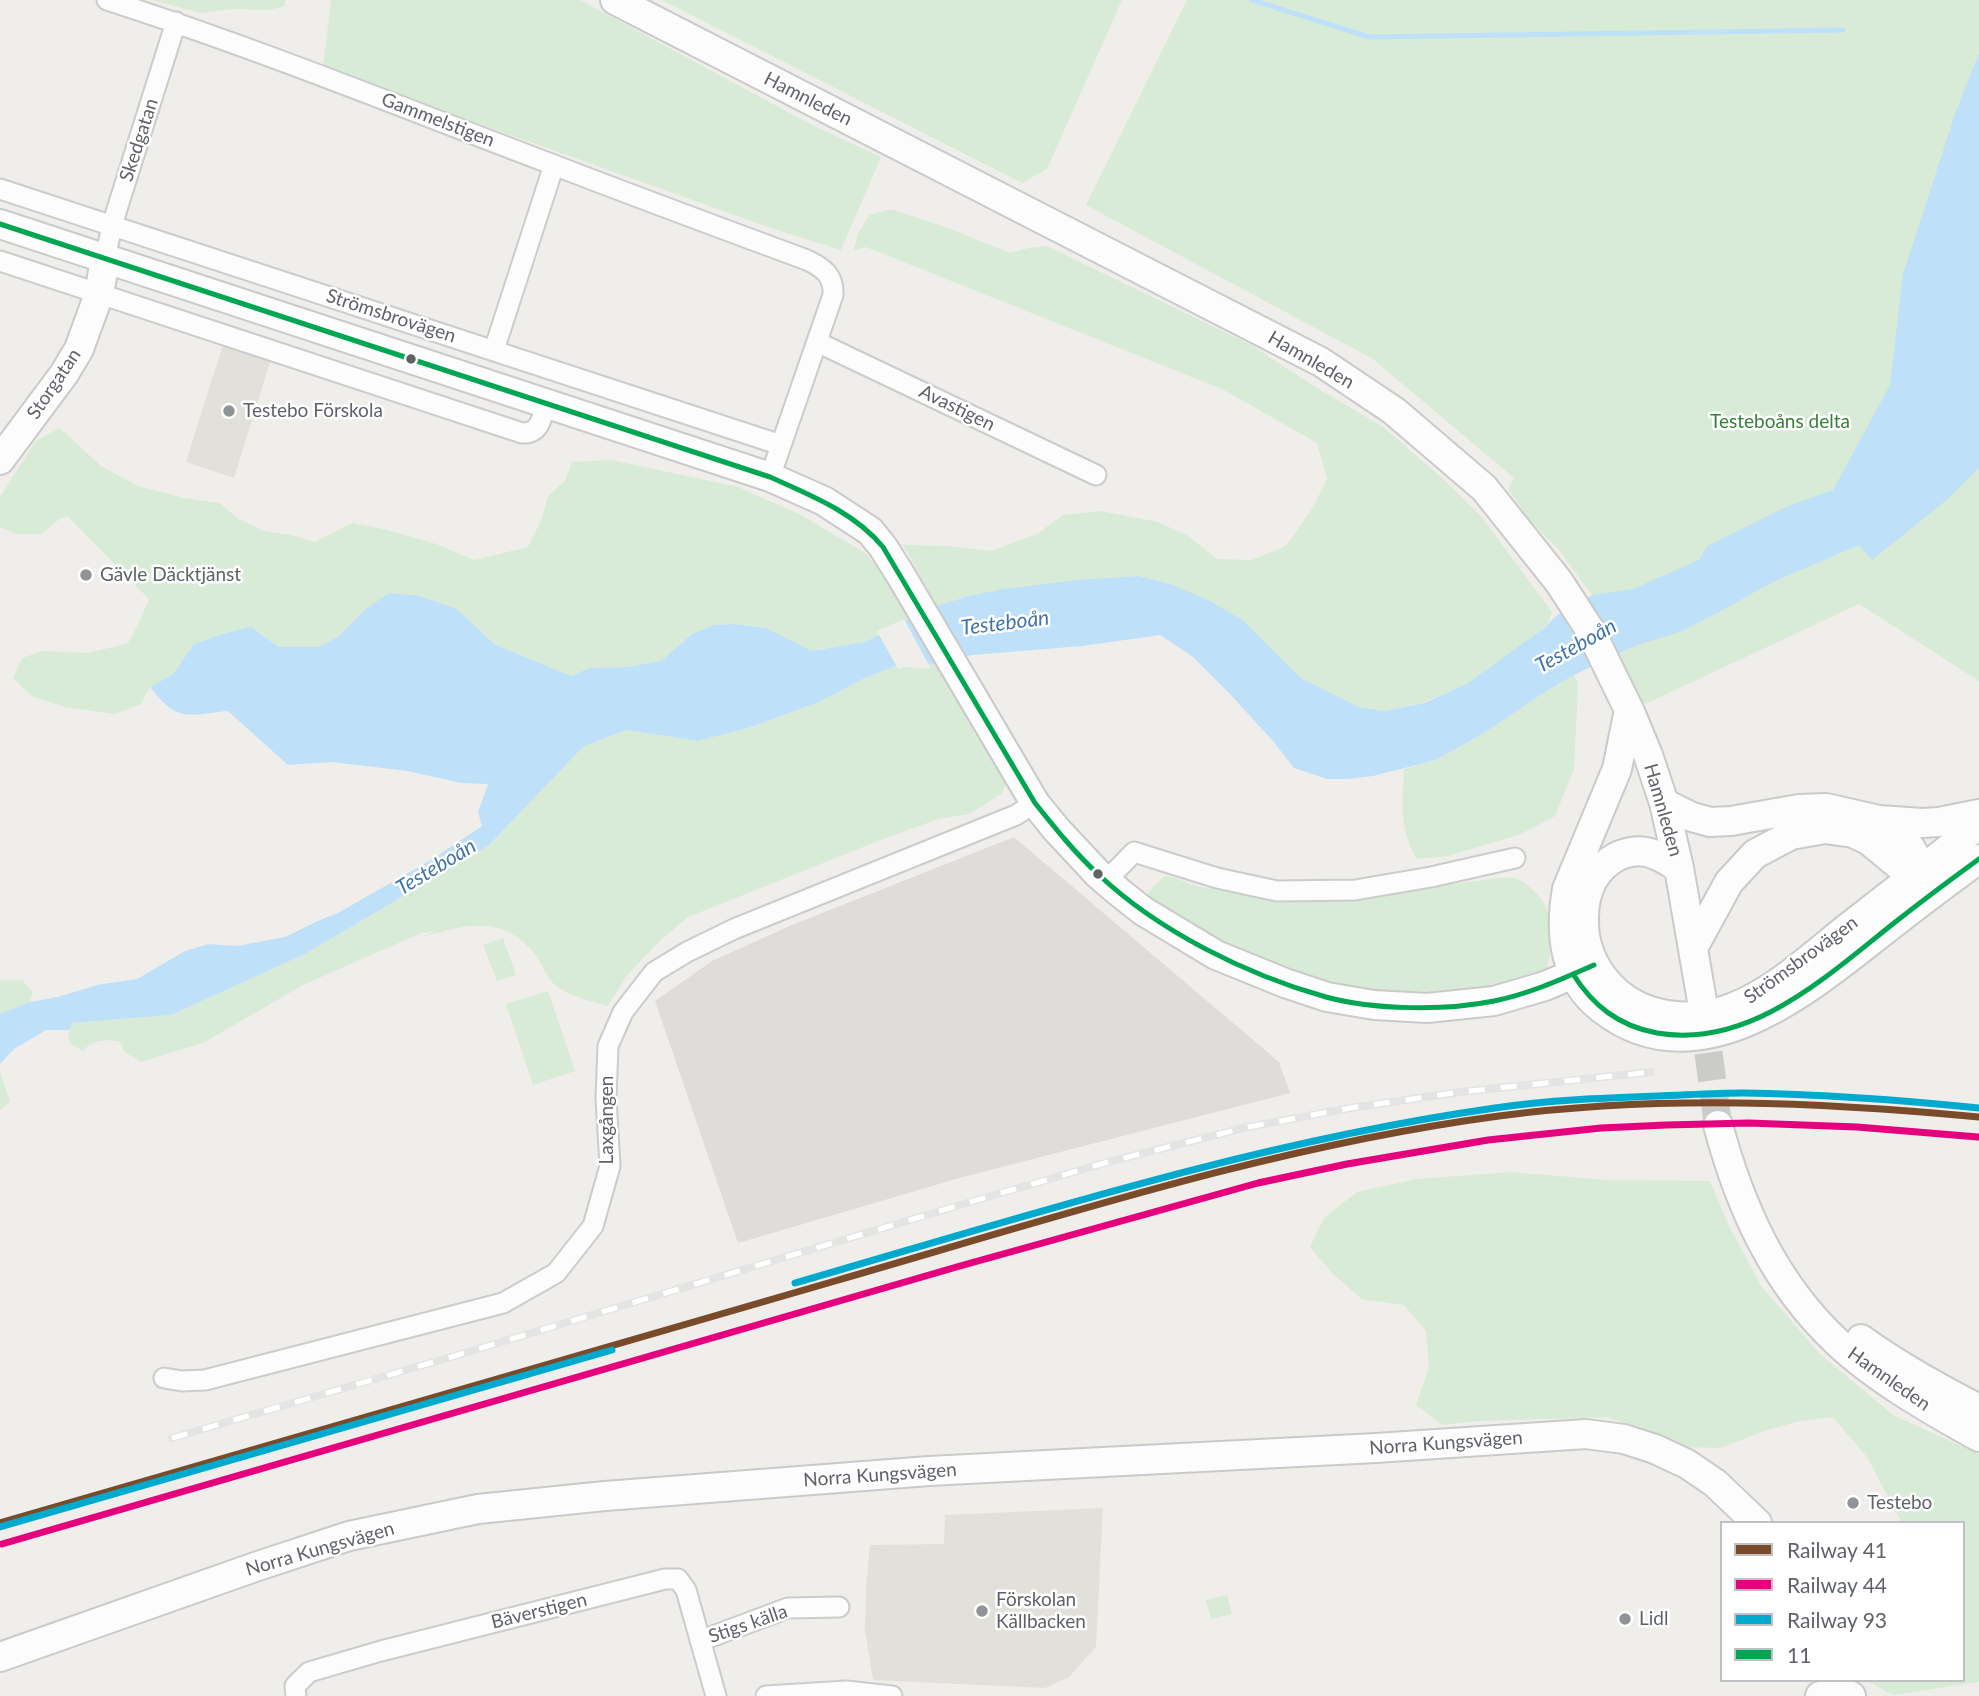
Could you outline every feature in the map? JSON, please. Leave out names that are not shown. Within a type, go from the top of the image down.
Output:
[{"type":"main road","name":"Hamnleden","points":[[615,0],[1321,362],[1394,411],[1483,488],[1559,582],[1590,630],[1629,710],[1664,803],[1679,868],[1702,1002]]},
{"type":"main road","name":"Strömsbrovägen","points":[[0,224],[770,477],[824,501],[863,525],[883,547],[1035,803],[1098,874],[1143,911],[1216,955],[1327,997],[1374,1005],[1427,1008],[1494,1000],[1545,986],[1583,969],[1583,992],[1613,1018],[1658,1035],[1683,1037],[1711,1034],[1738,1026],[1776,1009],[1818,982],[1924,884],[1979,824]]},
{"type":"main road","name":"Storgatan","points":[[0,460],[72,361],[99,294],[105,260]]},
{"type":"main road","points":[[1583,969],[1564,947],[1567,889],[1617,769],[1629,710]]},
{"type":"main road","points":[[1664,803],[1692,817],[1710,822],[1799,809],[1826,808],[1879,820],[1931,823],[1979,814]]},
{"type":"main road","points":[[1879,820],[1910,848],[1924,884]]},
{"type":"main road","points":[[1693,948],[1729,882],[1755,854],[1791,835],[1825,829],[1853,833],[1875,845],[1924,884]]},
{"type":"main road","points":[[1583,969],[1587,943],[1583,911],[1592,879],[1602,868],[1614,858],[1629,852],[1644,851],[1679,868]]},
{"type":"main road","name":"Strömsbrovägen","points":[[1924,884],[1979,859]]},
{"type":"main road","name":"Hamnleden","points":[[1718,1125],[1742,1203],[1773,1264],[1812,1317],[1869,1369],[1979,1437]]},
{"type":"main road","name":"Hamnleden","points":[[1742,1203],[1796,1277],[1850,1331],[1921,1379],[1979,1409]]},
{"type":"main road","name":"Norra Kungsvägen","points":[[0,1657],[349,1536],[478,1509],[606,1496],[929,1471],[1376,1448],[1586,1434],[1624,1438],[1687,1464],[1715,1483],[1755,1521]]},
{"type":"main road","points":[[1821,1696],[1844,1693],[1852,1696]]},
{"type":"street","name":"Gammelstigen","points":[[107,0],[316,72],[807,260],[830,276],[833,287],[833,295],[817,342]]},
{"type":"street","name":"Skedgatan","points":[[105,260],[112,225],[176,22]]},
{"type":"street","points":[[494,350],[554,165]]},
{"type":"street","name":"Strömsbrovägen","points":[[0,189],[781,445]]},
{"type":"street","points":[[0,261],[522,433],[529,433],[537,428],[546,403]]},
{"type":"street","points":[[770,477],[817,342]]},
{"type":"street","name":"Avastigen","points":[[817,342],[1096,475]]},
{"type":"street","name":"Laxgången","points":[[164,1378],[205,1380],[503,1303],[556,1273],[593,1226],[610,1166],[606,1098],[608,1046],[623,1012],[654,972],[734,929],[1016,814],[1035,803]]},
{"type":"street","points":[[1106,881],[1134,852],[1217,878],[1277,891],[1355,890],[1431,877],[1515,858]]},
{"type":"street","name":"Bäverstigen","points":[[296,1696],[295,1686],[309,1672],[381,1651],[665,1579],[678,1579],[686,1590],[716,1696]]},
{"type":"street","name":"Stigs källa","points":[[700,1641],[788,1608],[839,1607]]},
{"type":"street","points":[[766,1696],[846,1691],[892,1696]]},
{"type":"shaded area","name":"Testebo Förskola","points":[[223,344],[271,359],[234,478],[186,462]]},
{"type":"shaded area","points":[[1014,837],[1279,1062],[1290,1093],[963,1177],[738,1243],[655,1001],[712,961],[792,925]]},
{"type":"shaded area","name":"Förskolan Källbacken","points":[[1103,1508],[1096,1647],[1069,1677],[1045,1688],[873,1680],[865,1631],[870,1545],[944,1544],[945,1515]]},
{"type":"green space","points":[[153,0],[285,0],[285,6],[269,10],[232,9],[200,13]]},
{"type":"green space","points":[[331,0],[580,0],[812,125],[881,157],[841,250],[771,228],[323,68]]},
{"type":"green space","points":[[662,0],[1122,0],[1047,169],[1022,183]]},
{"type":"green space","name":"Testeboåns delta","points":[[1187,0],[1979,0],[1979,681],[1859,604],[1643,705],[1592,595],[1558,549],[1530,521],[1508,489],[1514,478],[1373,359],[1086,205]]},
{"type":"green space","points":[[891,209],[1010,253],[1047,246],[1251,345],[1383,427],[1481,516],[1552,612],[1548,624],[1468,683],[1422,703],[1385,711],[1359,707],[1301,678],[1244,621],[1170,584],[1139,576],[1087,579],[965,597],[937,606],[903,545],[949,546],[991,551],[1037,534],[1063,515],[1100,511],[1158,522],[1188,536],[1217,559],[1252,560],[1286,546],[1312,509],[1327,479],[1317,443],[1224,390],[866,247],[854,250],[858,234],[869,215]]},
{"type":"green space","points":[[60,428],[101,466],[138,486],[184,498],[220,503],[237,518],[264,531],[315,542],[352,523],[436,544],[474,560],[528,547],[541,521],[548,496],[565,481],[572,462],[612,460],[738,487],[801,515],[865,553],[892,584],[911,620],[897,624],[864,642],[812,651],[766,628],[734,624],[714,625],[692,634],[661,661],[626,667],[589,668],[571,676],[494,644],[457,609],[366,609],[339,636],[319,647],[279,647],[251,627],[194,644],[173,674],[150,687],[141,704],[115,714],[66,707],[33,697],[13,678],[22,658],[43,651],[86,653],[128,643],[149,599],[67,516],[42,534],[16,534],[0,527],[0,497],[36,441]]},
{"type":"green space","points":[[903,663],[940,664],[1008,780],[1002,793],[970,814],[938,819],[688,917],[628,974],[608,1006],[575,996],[556,986],[535,954],[510,933],[497,928],[470,926],[425,936],[435,931],[421,933],[303,985],[203,1043],[140,1062],[124,1051],[120,1042],[100,1041],[83,1051],[72,1045],[68,1038],[72,1023],[171,1015],[305,954],[488,846],[584,746],[627,730],[698,741],[748,728],[819,702],[865,678]]},
{"type":"green space","points":[[1574,675],[1578,683],[1574,769],[1555,816],[1521,834],[1448,856],[1417,859],[1404,826],[1404,769],[1436,760],[1484,733]]},
{"type":"green space","points":[[1165,876],[1192,885],[1276,901],[1317,902],[1515,878],[1533,890],[1547,909],[1552,931],[1550,955],[1543,977],[1504,989],[1367,999],[1232,951],[1145,898]]},
{"type":"green space","points":[[503,938],[516,975],[497,981],[483,945]]},
{"type":"green space","points":[[0,980],[22,980],[33,992],[30,1002],[0,1014]]},
{"type":"green space","points":[[548,991],[575,1071],[533,1085],[506,1004]]},
{"type":"green space","points":[[0,1072],[10,1102],[0,1110]]},
{"type":"green space","points":[[1511,1172],[1607,1180],[1710,1181],[1729,1226],[1762,1287],[1819,1353],[1893,1415],[1979,1454],[1979,1682],[1893,1695],[1870,1682],[1965,1682],[1965,1521],[1901,1521],[1867,1457],[1833,1417],[1800,1421],[1767,1430],[1720,1448],[1684,1447],[1608,1417],[1479,1421],[1442,1425],[1416,1405],[1429,1367],[1426,1331],[1404,1305],[1362,1299],[1333,1274],[1310,1247],[1324,1218],[1357,1192],[1416,1179]]},
{"type":"green space","points":[[1227,1595],[1232,1614],[1211,1619],[1206,1600]]},
{"type":"water","name":"Testeboån","points":[[1979,53],[1979,468],[1949,498],[1872,560],[1859,545],[1773,582],[1680,632],[1634,646],[1574,675],[1484,733],[1436,760],[1373,776],[1327,779],[1294,768],[1273,741],[1193,657],[1160,635],[1082,646],[972,655],[940,664],[903,663],[865,678],[819,702],[748,728],[698,741],[627,730],[584,746],[488,846],[305,954],[171,1015],[72,1023],[70,1030],[46,1030],[14,1049],[0,1064],[0,1014],[30,1002],[97,985],[137,979],[185,951],[209,944],[237,946],[285,937],[338,913],[431,860],[482,826],[478,812],[488,784],[461,783],[408,771],[332,762],[288,765],[228,711],[184,714],[160,699],[150,687],[173,674],[194,644],[226,633],[251,627],[279,647],[319,647],[339,636],[366,609],[389,593],[419,596],[457,609],[494,644],[571,676],[589,668],[626,667],[661,661],[692,634],[714,625],[734,624],[766,628],[812,651],[864,642],[937,606],[965,597],[1003,589],[1139,576],[1170,584],[1208,600],[1244,621],[1301,678],[1359,707],[1385,711],[1424,703],[1468,683],[1544,628],[1556,616],[1592,595],[1633,589],[1699,560],[1707,546],[1788,506],[1833,490],[1890,385],[1903,274],[1956,111]]},
{"type":"pier","points":[[904,619],[931,669],[898,669],[877,631]]},
{"type":"waterway","points":[[1252,0],[1369,37],[1843,30]]},
{"type":"tunnel","points":[[1703,1011],[1718,1125]]},
{"type":"railway","points":[[172,1438],[1108,1162],[1248,1127],[1350,1108],[1460,1092],[1651,1072]]},
{"type":"rail line","name":"93","points":[[795,1283],[1055,1207],[1229,1161],[1317,1140],[1495,1108],[1576,1100],[1743,1093],[1861,1098],[1979,1108]]},
{"type":"rail line","name":"41","points":[[0,1523],[1082,1209],[1164,1186],[1331,1146],[1499,1116],[1619,1105],[1739,1103],[1979,1117]]},
{"type":"rail line","name":"44","points":[[2,1544],[960,1266],[1258,1183],[1347,1164],[1488,1140],[1601,1128],[1666,1125],[1749,1123],[1857,1127],[1978,1137]]},
{"type":"rail line","name":"93","points":[[0,1527],[612,1350]]},
{"type":"transit line","name":"11","points":[[0,224],[770,477],[845,514],[883,547],[1035,803],[1081,858],[1148,914],[1205,949],[1265,977],[1326,997],[1366,1005],[1432,1008],[1507,998],[1545,986],[1594,965]]},
{"type":"transit line","name":"11","points":[[1573,974],[1598,1005],[1619,1020],[1643,1030],[1691,1035],[1724,1030],[1755,1019],[1814,985],[1979,859]]},
{"type":"place","name":"Testebo Förskola","points":[[229,411]]},
{"type":"place","name":"Gävle Däcktjänst","points":[[86,575]]},
{"type":"place","name":"Testebo","points":[[1853,1503]]},
{"type":"place","name":"Förskolan Källbacken","points":[[982,1611]]},
{"type":"place","name":"Lidl","points":[[1625,1619]]}]
